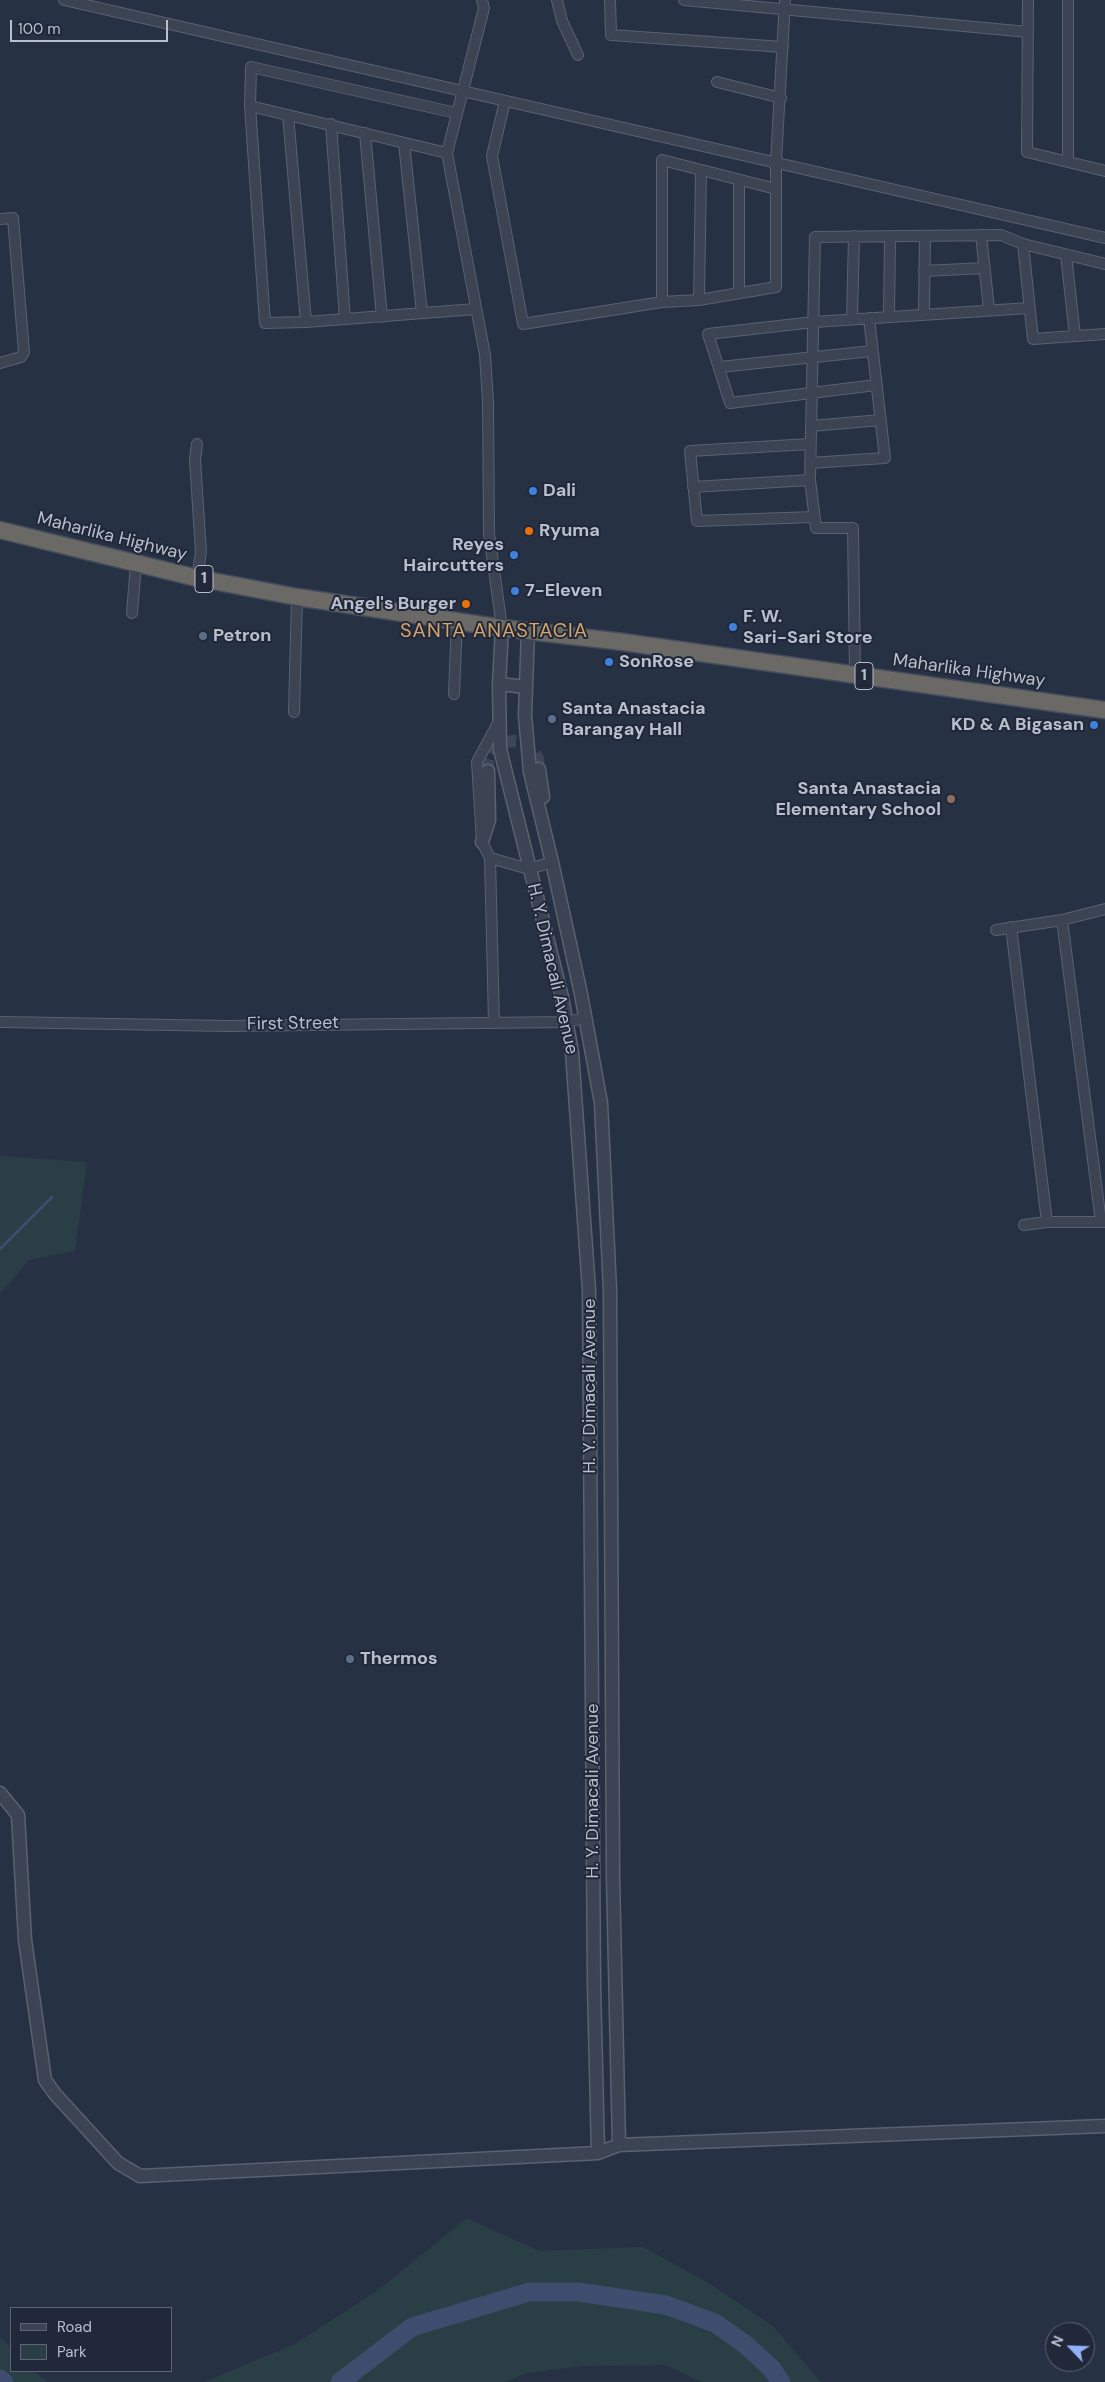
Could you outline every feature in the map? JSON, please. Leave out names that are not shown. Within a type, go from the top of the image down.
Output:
[{"type":"highway","name":"Maharlika Highway","points":[[0,530],[197,578],[297,597],[502,628],[623,642],[1105,710]]},
{"type":"street","points":[[64,0],[1105,238]]},
{"type":"street","points":[[482,0],[484,8],[447,153],[485,354],[488,401],[489,534],[502,628]]},
{"type":"street","points":[[557,0],[562,21],[578,55]]},
{"type":"street","points":[[610,0],[611,34],[783,47]]},
{"type":"street","points":[[684,0],[785,5],[1028,32]]},
{"type":"street","points":[[1028,0],[1027,152],[1105,171]]},
{"type":"street","points":[[1068,0],[1068,162]]},
{"type":"street","points":[[505,101],[492,156],[523,324],[662,302],[699,300],[776,287],[776,162],[785,5]]},
{"type":"street","points":[[456,113],[251,67],[250,106],[265,323],[306,322],[476,310]]},
{"type":"street","points":[[717,82],[781,98]]},
{"type":"street","points":[[250,106],[447,153]]},
{"type":"street","points":[[288,115],[306,322]]},
{"type":"street","points":[[331,124],[346,319]]},
{"type":"street","points":[[365,133],[382,317]]},
{"type":"street","points":[[404,143],[422,313]]},
{"type":"street","points":[[662,302],[662,160],[776,189]]},
{"type":"street","points":[[699,300],[700,170]]},
{"type":"street","points":[[738,293],[739,180]]},
{"type":"street","points":[[0,219],[13,218],[24,352],[21,357],[0,363]]},
{"type":"street","points":[[981,235],[988,309]]},
{"type":"street","points":[[854,674],[854,528],[816,528],[810,480],[816,237],[1001,235],[1023,244],[1105,264]]},
{"type":"street","points":[[852,319],[854,236]]},
{"type":"street","points":[[890,236],[890,316]]},
{"type":"street","points":[[924,314],[925,236]]},
{"type":"street","points":[[1023,244],[1033,339],[1105,334]]},
{"type":"street","points":[[1066,255],[1075,336]]},
{"type":"street","points":[[924,271],[984,268]]},
{"type":"street","points":[[876,386],[730,403],[708,334],[814,322],[988,309],[1029,308]]},
{"type":"street","points":[[810,463],[885,458],[869,318]]},
{"type":"street","points":[[720,367],[872,351]]},
{"type":"street","points":[[811,426],[881,420]]},
{"type":"street","points":[[197,444],[196,460],[201,552],[197,578]]},
{"type":"street","points":[[810,444],[690,451],[697,521],[814,517]]},
{"type":"street","points":[[693,487],[810,480]]},
{"type":"street","points":[[132,613],[136,564]]},
{"type":"street","points":[[294,712],[297,597]]},
{"type":"street","points":[[454,694],[457,621]]},
{"type":"street","name":"H. Y. Dimacali Avenue","points":[[502,628],[499,684],[500,749],[528,868],[568,1022],[578,1106],[589,1290],[593,1820],[598,2154]]},
{"type":"street","name":"H. Y. Dimacali Avenue","points":[[528,631],[526,715],[530,772],[552,862],[601,1103],[610,1290],[613,1876],[619,2145]]},
{"type":"street","points":[[499,684],[526,687]]},
{"type":"street","points":[[494,1023],[490,858],[482,842],[477,762],[499,720]]},
{"type":"street","points":[[539,769],[546,818],[545,835]]},
{"type":"street","points":[[482,842],[489,820],[488,771]]},
{"type":"street","points":[[490,858],[528,868],[552,862]]},
{"type":"street","points":[[996,930],[1062,920],[1105,910]]},
{"type":"street","points":[[1024,1225],[1047,1222],[1103,1222],[1062,920]]},
{"type":"street","points":[[1011,927],[1047,1222]]},
{"type":"street","name":"First Street","points":[[0,1022],[226,1026],[568,1022],[585,1018]]},
{"type":"street","points":[[589,1290],[610,1290]]},
{"type":"street","points":[[0,1793],[18,1815],[25,1940],[41,2063],[45,2080],[118,2163],[130,2172],[140,2176],[598,2154],[619,2145],[1105,2126]]},
{"type":"green space","points":[[0,1156],[87,1162],[75,1251],[29,1260],[0,1294]]},
{"type":"green space","points":[[467,2218],[539,2251],[643,2247],[707,2282],[773,2326],[821,2382],[702,2382],[665,2365],[582,2366],[527,2373],[506,2382],[204,2382],[295,2344],[378,2290]]},
{"type":"green space","points":[[0,2337],[10,2347],[10,2372],[35,2372],[47,2382],[0,2382]]},
{"type":"waterway","points":[[0,1249],[52,1197]]},
{"type":"waterway","points":[[340,2382],[412,2327],[529,2292],[578,2292],[666,2305],[715,2323],[746,2345],[772,2369],[781,2382]]},
{"type":"waterway","points":[[0,2379],[4,2382]]},
{"type":"tunnel","points":[[488,771],[488,760],[493,750],[502,743],[513,741],[523,742],[532,749],[538,758],[539,769]]},
{"type":"place","name":"Dali","points":[[533,491]]},
{"type":"place","name":"Ryuma","points":[[529,531]]},
{"type":"place","name":"Reyes Haircutters","points":[[514,555]]},
{"type":"place","name":"7-Eleven","points":[[515,591]]},
{"type":"place","name":"Angel's Burger","points":[[466,604]]},
{"type":"place","name":"F. W. Sari-Sari Store","points":[[733,627]]},
{"type":"place","name":"Petron","points":[[203,636]]},
{"type":"place","name":"SonRose","points":[[609,662]]},
{"type":"place","name":"Santa Anastacia Barangay Hall","points":[[552,719]]},
{"type":"place","name":"KD & A Bigasan","points":[[1094,725]]},
{"type":"place","name":"Santa Anastacia Elementary School","points":[[951,799]]},
{"type":"place","name":"Thermos","points":[[350,1659]]},
{"type":"district","name":"SANTA ANASTACIA","points":[[494,632]]}]
